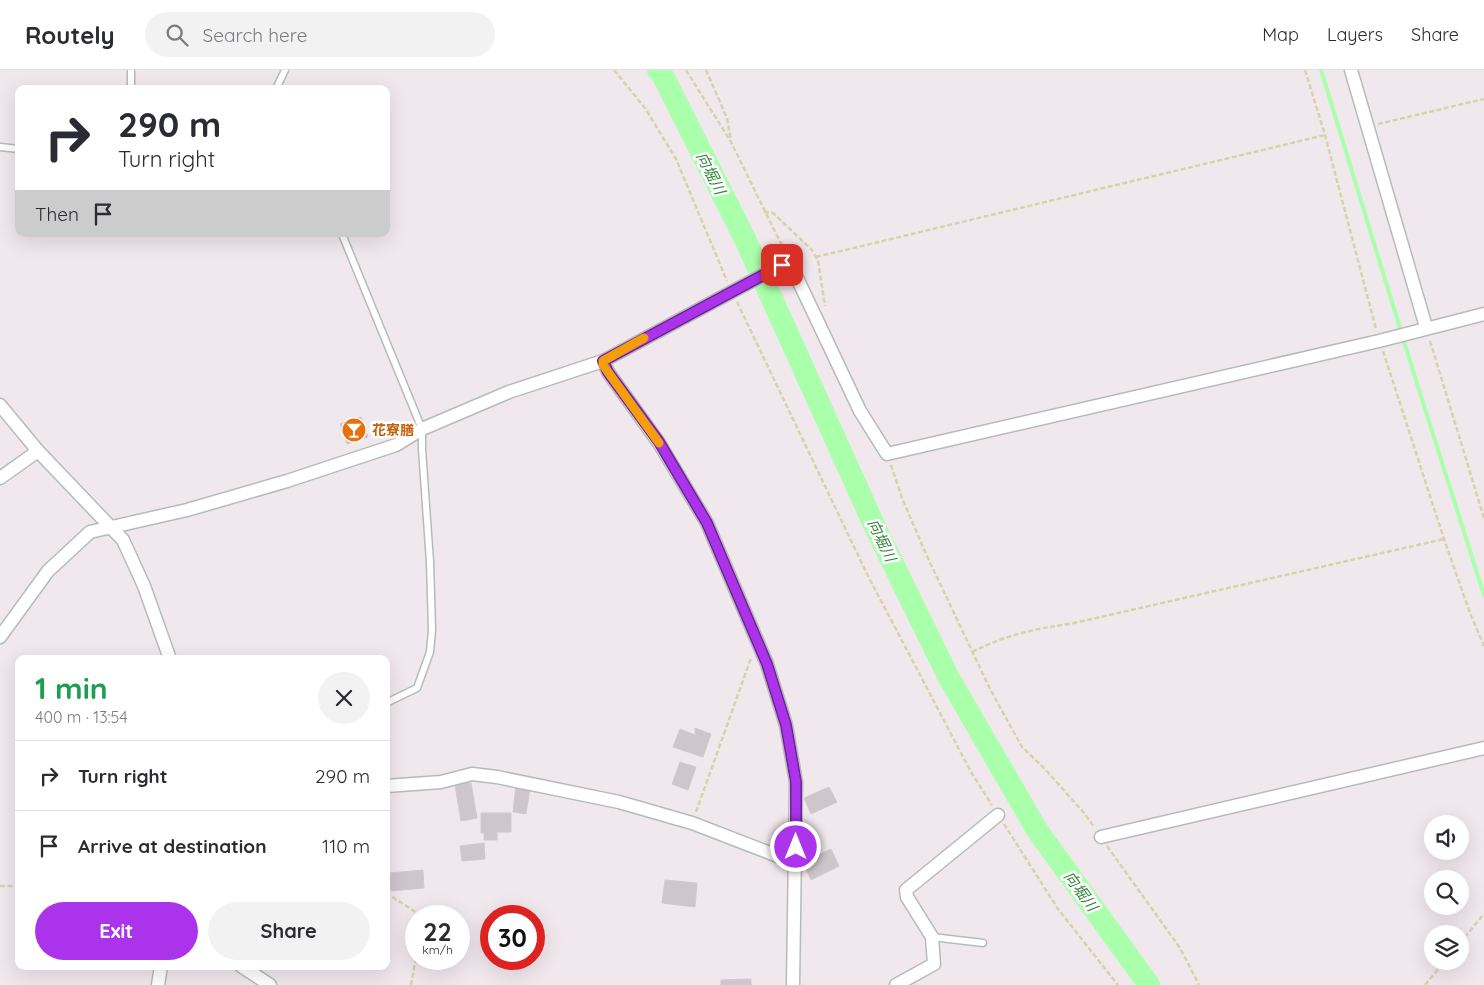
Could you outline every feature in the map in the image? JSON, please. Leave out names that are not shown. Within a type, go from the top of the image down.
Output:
[{"type":"street","points":[[1351,70],[1423,328]]},
{"type":"street","points":[[0,637],[48,571],[90,532],[187,510],[287,481],[396,445],[422,429],[509,392],[603,361],[786,263],[860,411],[887,454],[1384,339],[1484,314]]},
{"type":"street","points":[[603,361],[608,372],[659,442],[707,523],[767,664],[786,725],[796,782],[793,985]]},
{"type":"street","points":[[0,404],[38,451],[123,540],[144,586],[169,655]]},
{"type":"street","points":[[0,478],[38,451]]},
{"type":"street","points":[[1101,837],[1484,748]]},
{"type":"street","points":[[390,786],[442,782],[472,774],[497,777],[619,802],[692,823],[796,863]]},
{"type":"street","points":[[896,985],[934,964],[932,938],[907,897],[906,890],[998,815]]},
{"type":"street","points":[[158,985],[160,970]]},
{"type":"street","points":[[247,970],[270,985]]},
{"type":"lane","points":[[131,85],[132,70]]},
{"type":"lane","points":[[278,85],[285,70]]},
{"type":"lane","points":[[0,147],[15,149]]},
{"type":"lane","points":[[343,237],[422,429],[430,562],[432,630],[430,652],[417,688],[390,701]]},
{"type":"lane","points":[[932,938],[983,943]]},
{"type":"path","points":[[614,70],[645,108],[676,159],[868,576],[971,772],[1058,909],[1118,985]]},
{"type":"path","points":[[686,70],[731,142],[786,263]]},
{"type":"path","points":[[706,70],[727,118],[731,142]]},
{"type":"path","points":[[1305,70],[1444,539],[1484,646]]},
{"type":"path","points":[[1367,126],[1484,99]]},
{"type":"path","points":[[816,257],[1325,135]]},
{"type":"path","points":[[764,212],[773,213],[812,250],[816,257],[825,310]]},
{"type":"path","points":[[1423,328],[1484,518]]},
{"type":"path","points":[[887,454],[902,498],[926,554],[990,689],[1022,747],[1043,767],[1085,814],[1180,948],[1199,985]]},
{"type":"path","points":[[972,652],[993,641],[1025,630],[1084,621],[1444,539]]},
{"type":"path","points":[[692,823],[758,641]]},
{"type":"path","points":[[0,886],[15,886]]},
{"type":"path","points":[[390,896],[405,905]]},
{"type":"path","points":[[1469,932],[1484,914]]},
{"type":"path","points":[[411,985],[414,970]]},
{"type":"path","points":[[1425,985],[1438,970]]},
{"type":"building","name":"花寮膳","points":[[361,417],[368,437],[347,444],[340,424]]},
{"type":"building","points":[[695,728],[711,734],[703,757],[673,747],[680,729],[695,735]]},
{"type":"building","points":[[680,762],[696,767],[688,790],[672,784]]},
{"type":"building","points":[[471,783],[477,818],[461,821],[455,785]]},
{"type":"building","points":[[516,785],[530,788],[526,814],[513,812]]},
{"type":"building","points":[[829,787],[837,802],[811,814],[804,798]]},
{"type":"building","points":[[481,813],[511,813],[511,832],[497,832],[497,840],[484,840],[484,833],[481,833]]},
{"type":"building","points":[[484,843],[485,859],[462,861],[460,846]]},
{"type":"building","points":[[831,849],[839,866],[811,880],[803,862]]},
{"type":"building","points":[[423,870],[424,888],[391,891],[390,873]]},
{"type":"building","points":[[665,880],[697,883],[695,907],[662,903]]},
{"type":"building","points":[[751,979],[751,985],[721,985],[721,980]]},
{"type":"waterway","name":"向堀川","points":[[658,70],[663,76],[745,239],[875,527],[949,678],[1037,830],[1149,985]]},
{"type":"waterway","points":[[1321,70],[1484,595]]},
{"type":"slow traffic","points":[[644,338],[603,361],[603,365],[659,443]]},
{"type":"place","name":"花寮膳","points":[[354,430]]},
{"type":"route","points":[[782,265],[603,361],[603,365],[659,442],[707,523],[767,664],[786,725],[796,782],[796,847]]}]
